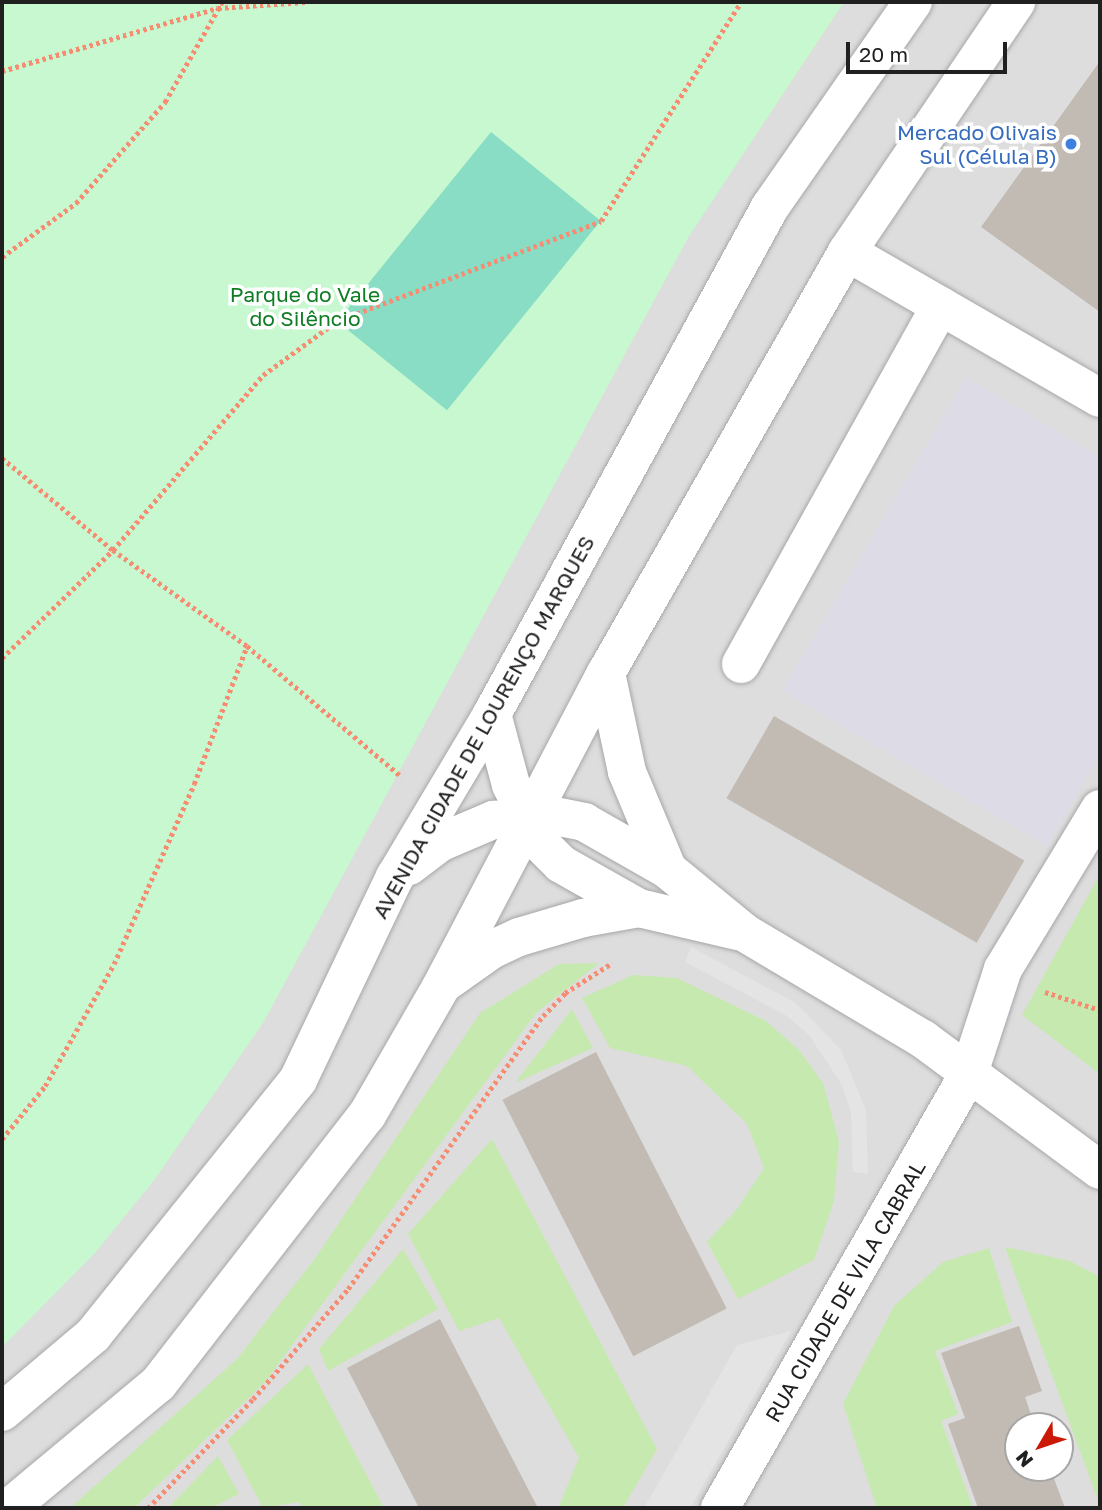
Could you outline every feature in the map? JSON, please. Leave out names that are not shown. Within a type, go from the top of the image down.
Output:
[{"type":"street","name":"AVENIDA CIDADE DE LOURENÇO MARQUES","points":[[2,1412],[93,1335],[298,1080],[395,877],[492,714],[769,207],[913,2]]},
{"type":"street","points":[[9,1508],[158,1384],[367,1115],[442,985],[527,818],[606,673],[846,252],[1016,2]]},
{"type":"street","points":[[846,252],[1100,398]]},
{"type":"street","points":[[741,664],[940,306]]},
{"type":"street","points":[[606,673],[627,772],[668,870]]},
{"type":"street","points":[[492,714],[500,755],[527,818],[541,844],[561,864],[639,908],[746,933]]},
{"type":"street","name":"RUA CIDADE DE VILA CABRAL","points":[[720,1508],[969,1073],[1003,969],[1100,809]]},
{"type":"street","points":[[395,877],[439,843],[493,820],[554,816],[584,822],[668,870],[746,933],[923,1039],[1100,1170]]},
{"type":"street","points":[[442,985],[491,950],[519,937],[583,918],[639,908]]},
{"type":"path","points":[[2,257],[76,203],[156,112],[222,2]]},
{"type":"path","points":[[2,71],[218,8],[305,2]]},
{"type":"path","points":[[2,658],[113,550],[263,375],[337,321],[601,221],[741,2]]},
{"type":"path","points":[[2,458],[113,550],[247,646],[406,778]]},
{"type":"path","points":[[2,1139],[45,1086],[114,964],[194,784],[247,646]]},
{"type":"path","points":[[148,1508],[253,1399],[348,1289],[542,1016],[565,993],[617,960]]},
{"type":"path","points":[[1003,969],[1060,1000],[1100,1010]]},
{"type":"shaded area","points":[[2,2],[1100,2],[1100,1508],[2,1508]]},
{"type":"shaded area","points":[[966,377],[1100,457],[1100,755],[1047,846],[782,691]]},
{"type":"shaded area","points":[[691,947],[796,1003],[841,1050],[866,1110],[868,1174],[853,1172],[851,1113],[842,1085],[809,1035],[787,1016],[685,962]]},
{"type":"shaded area","points":[[791,1331],[690,1508],[644,1508],[737,1345]]},
{"type":"green space","name":"Parque do Vale do Silêncio","points":[[2,2],[844,2],[689,236],[263,1023],[155,1179],[95,1253],[2,1347]]},
{"type":"green space","points":[[491,132],[601,221],[447,410],[337,322]]},
{"type":"green space","points":[[1100,874],[1100,1074],[1022,1015]]},
{"type":"green space","points":[[599,963],[536,1013],[265,1382],[134,1508],[70,1508],[237,1359],[316,1257],[480,1013],[559,964]]},
{"type":"green space","points":[[633,975],[677,978],[766,1021],[799,1050],[823,1083],[839,1142],[834,1201],[814,1260],[738,1299],[707,1242],[737,1209],[764,1168],[747,1124],[687,1066],[610,1048],[582,998]]},
{"type":"green space","points":[[572,1009],[593,1048],[515,1083]]},
{"type":"green space","points":[[492,1139],[657,1449],[623,1508],[558,1508],[579,1458],[499,1318],[459,1331],[408,1234]]},
{"type":"green space","points":[[1005,1247],[1070,1261],[1100,1277],[1100,1506],[1074,1435],[1074,1412],[1066,1412]]},
{"type":"green space","points":[[989,1248],[1012,1322],[935,1351],[958,1414],[941,1421],[973,1508],[877,1508],[843,1404],[894,1306],[943,1262]]},
{"type":"green space","points":[[403,1249],[438,1309],[328,1371],[319,1349]]},
{"type":"green space","points":[[308,1364],[384,1508],[303,1508],[299,1502],[263,1508],[227,1440]]},
{"type":"green space","points":[[218,1456],[239,1494],[211,1508],[168,1508]]},
{"type":"building","name":"Mercado Olivais Sul (Célula B)","points":[[1100,61],[1100,312],[981,227]]},
{"type":"building","points":[[774,716],[1024,860],[977,943],[726,798]]},
{"type":"building","points":[[596,1052],[727,1309],[633,1356],[502,1100]]},
{"type":"building","points":[[440,1319],[538,1508],[419,1508],[347,1368]]},
{"type":"building","points":[[1019,1326],[1042,1391],[1025,1397],[1030,1412],[1004,1412],[1004,1482],[1055,1482],[1065,1508],[978,1508],[948,1424],[965,1418],[941,1353]]},
{"type":"place","name":"Mercado Olivais Sul (Célula B)","points":[[1071,144]]}]
